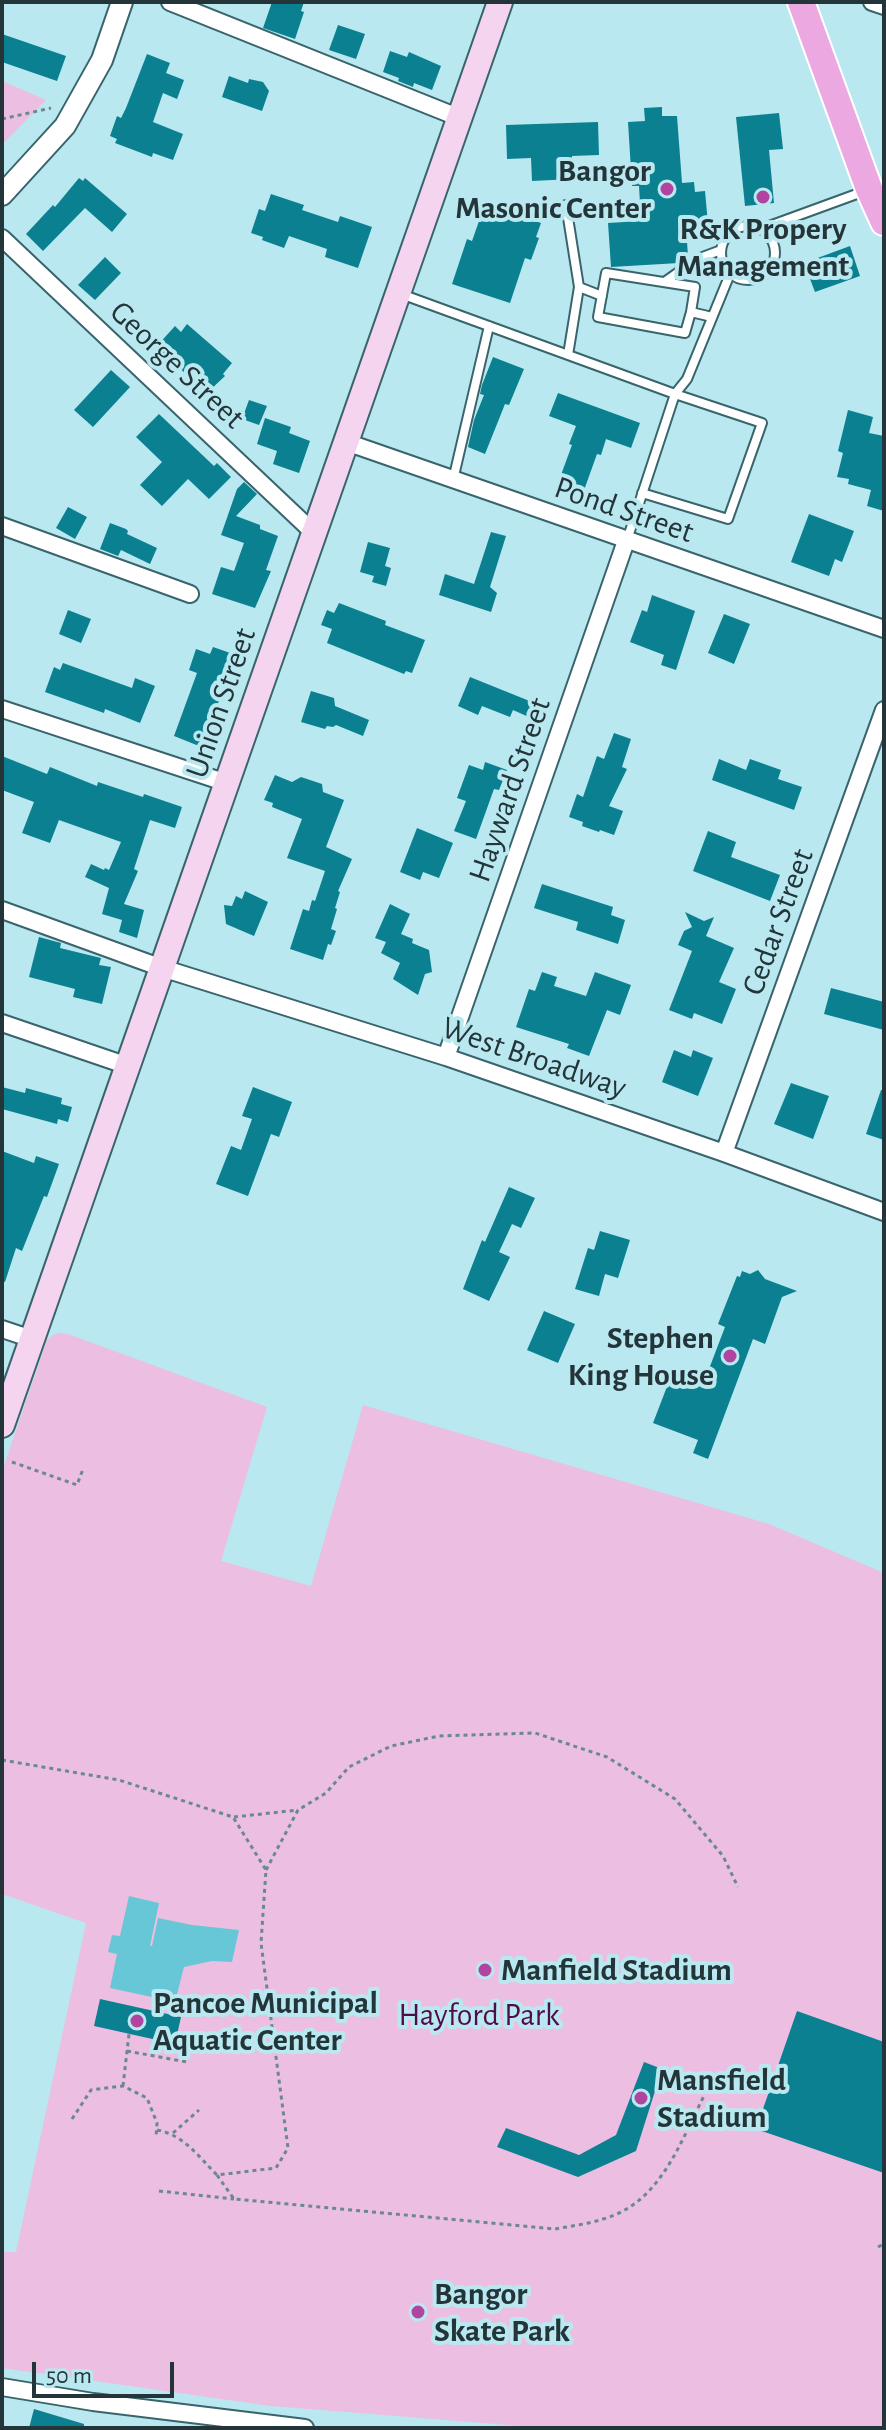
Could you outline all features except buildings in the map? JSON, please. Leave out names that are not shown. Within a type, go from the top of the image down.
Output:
[{"type":"main road","name":"Union Street","points":[[2,1425],[500,2]]},
{"type":"main road","points":[[801,2],[884,222]]},
{"type":"street","points":[[2,195],[65,126],[102,60],[122,2]]},
{"type":"street","points":[[170,2],[460,118]]},
{"type":"street","points":[[872,2],[884,6]]},
{"type":"street","name":"George Street","points":[[2,238],[314,533]]},
{"type":"street","name":"Pond Street","points":[[346,442],[884,629]]},
{"type":"street","points":[[2,526],[190,594]]},
{"type":"street","name":"Hayward Street","points":[[446,1057],[626,541]]},
{"type":"street","points":[[2,709],[227,783]]},
{"type":"street","name":"Cedar Street","points":[[724,1153],[884,710]]},
{"type":"street","name":"West Broadway","points":[[2,910],[162,968],[446,1057],[884,1212]]},
{"type":"street","points":[[2,1023],[128,1066]]},
{"type":"street","points":[[2,1329],[32,1339]]},
{"type":"street","points":[[2,2387],[93,2402],[305,2428]]},
{"type":"lane","points":[[761,229],[773,243],[774,260],[770,268],[756,279],[738,279],[730,274],[721,259],[723,242],[735,229],[743,226],[761,229],[869,189]]},
{"type":"lane","points":[[566,205],[579,287],[568,355]]},
{"type":"lane","points":[[666,281],[697,259],[721,250]]},
{"type":"lane","points":[[606,273],[695,287],[685,333],[598,317],[602,296],[606,273]]},
{"type":"lane","points":[[626,541],[675,394],[687,379],[730,274]]},
{"type":"lane","points":[[579,287],[602,296]]},
{"type":"lane","points":[[398,293],[762,423],[728,519],[642,493]]},
{"type":"lane","points":[[691,312],[712,317]]},
{"type":"lane","points":[[453,480],[489,326]]},
{"type":"path","points":[[2,119],[78,102]]},
{"type":"path","points":[[12,1462],[77,1485],[83,1469]]},
{"type":"path","points":[[2,1760],[119,1780],[233,1817],[298,1810],[326,1793],[349,1767],[391,1746],[439,1736],[535,1733],[607,1757],[675,1799],[723,1856],[738,1887]]},
{"type":"path","points":[[217,2175],[276,2168],[288,2148],[261,1943],[266,1870],[298,1810]]},
{"type":"path","points":[[233,1817],[266,1870]]},
{"type":"path","points":[[123,2086],[129,2034]]},
{"type":"path","points":[[127,2051],[187,2062]]},
{"type":"path","points":[[72,2119],[91,2090],[123,2086],[147,2098],[157,2123],[156,2137]]},
{"type":"path","points":[[159,2191],[555,2229],[606,2219],[645,2198],[663,2176],[705,2094]]},
{"type":"path","points":[[173,2133],[199,2110]]},
{"type":"path","points":[[157,2130],[173,2133],[185,2142],[217,2175],[234,2199]]},
{"type":"path","points":[[878,2247],[884,2244]]},
{"type":"green space","points":[[2,81],[46,100],[2,145]]},
{"type":"green space","name":"Hayford Park","points":[[59,1333],[267,1407],[221,1561],[311,1586],[363,1405],[769,1524],[884,1573],[884,2428],[546,2428],[271,2406],[2,2368],[2,2252],[16,2252],[86,1923],[2,1894],[2,1471],[47,1340]]},
{"type":"water","points":[[129,1896],[159,1903],[150,1946],[158,1918],[239,1930],[232,1962],[212,1961],[184,1967],[175,2002],[110,1988],[117,1954],[108,1952],[112,1935],[120,1936]]},
{"type":"place","name":"Bangor Masonic Center","points":[[667,189]]},
{"type":"place","name":"R&K Propery Management","points":[[763,197]]},
{"type":"place","name":"Stephen King House","points":[[730,1356]]},
{"type":"place","name":"Manfield Stadium","points":[[485,1970]]},
{"type":"place","name":"Pancoe Municipal Aquatic Center","points":[[137,2021]]},
{"type":"place","name":"Mansfield Stadium","points":[[641,2098]]},
{"type":"place","name":"Bangor Skate Park","points":[[418,2312]]}]
